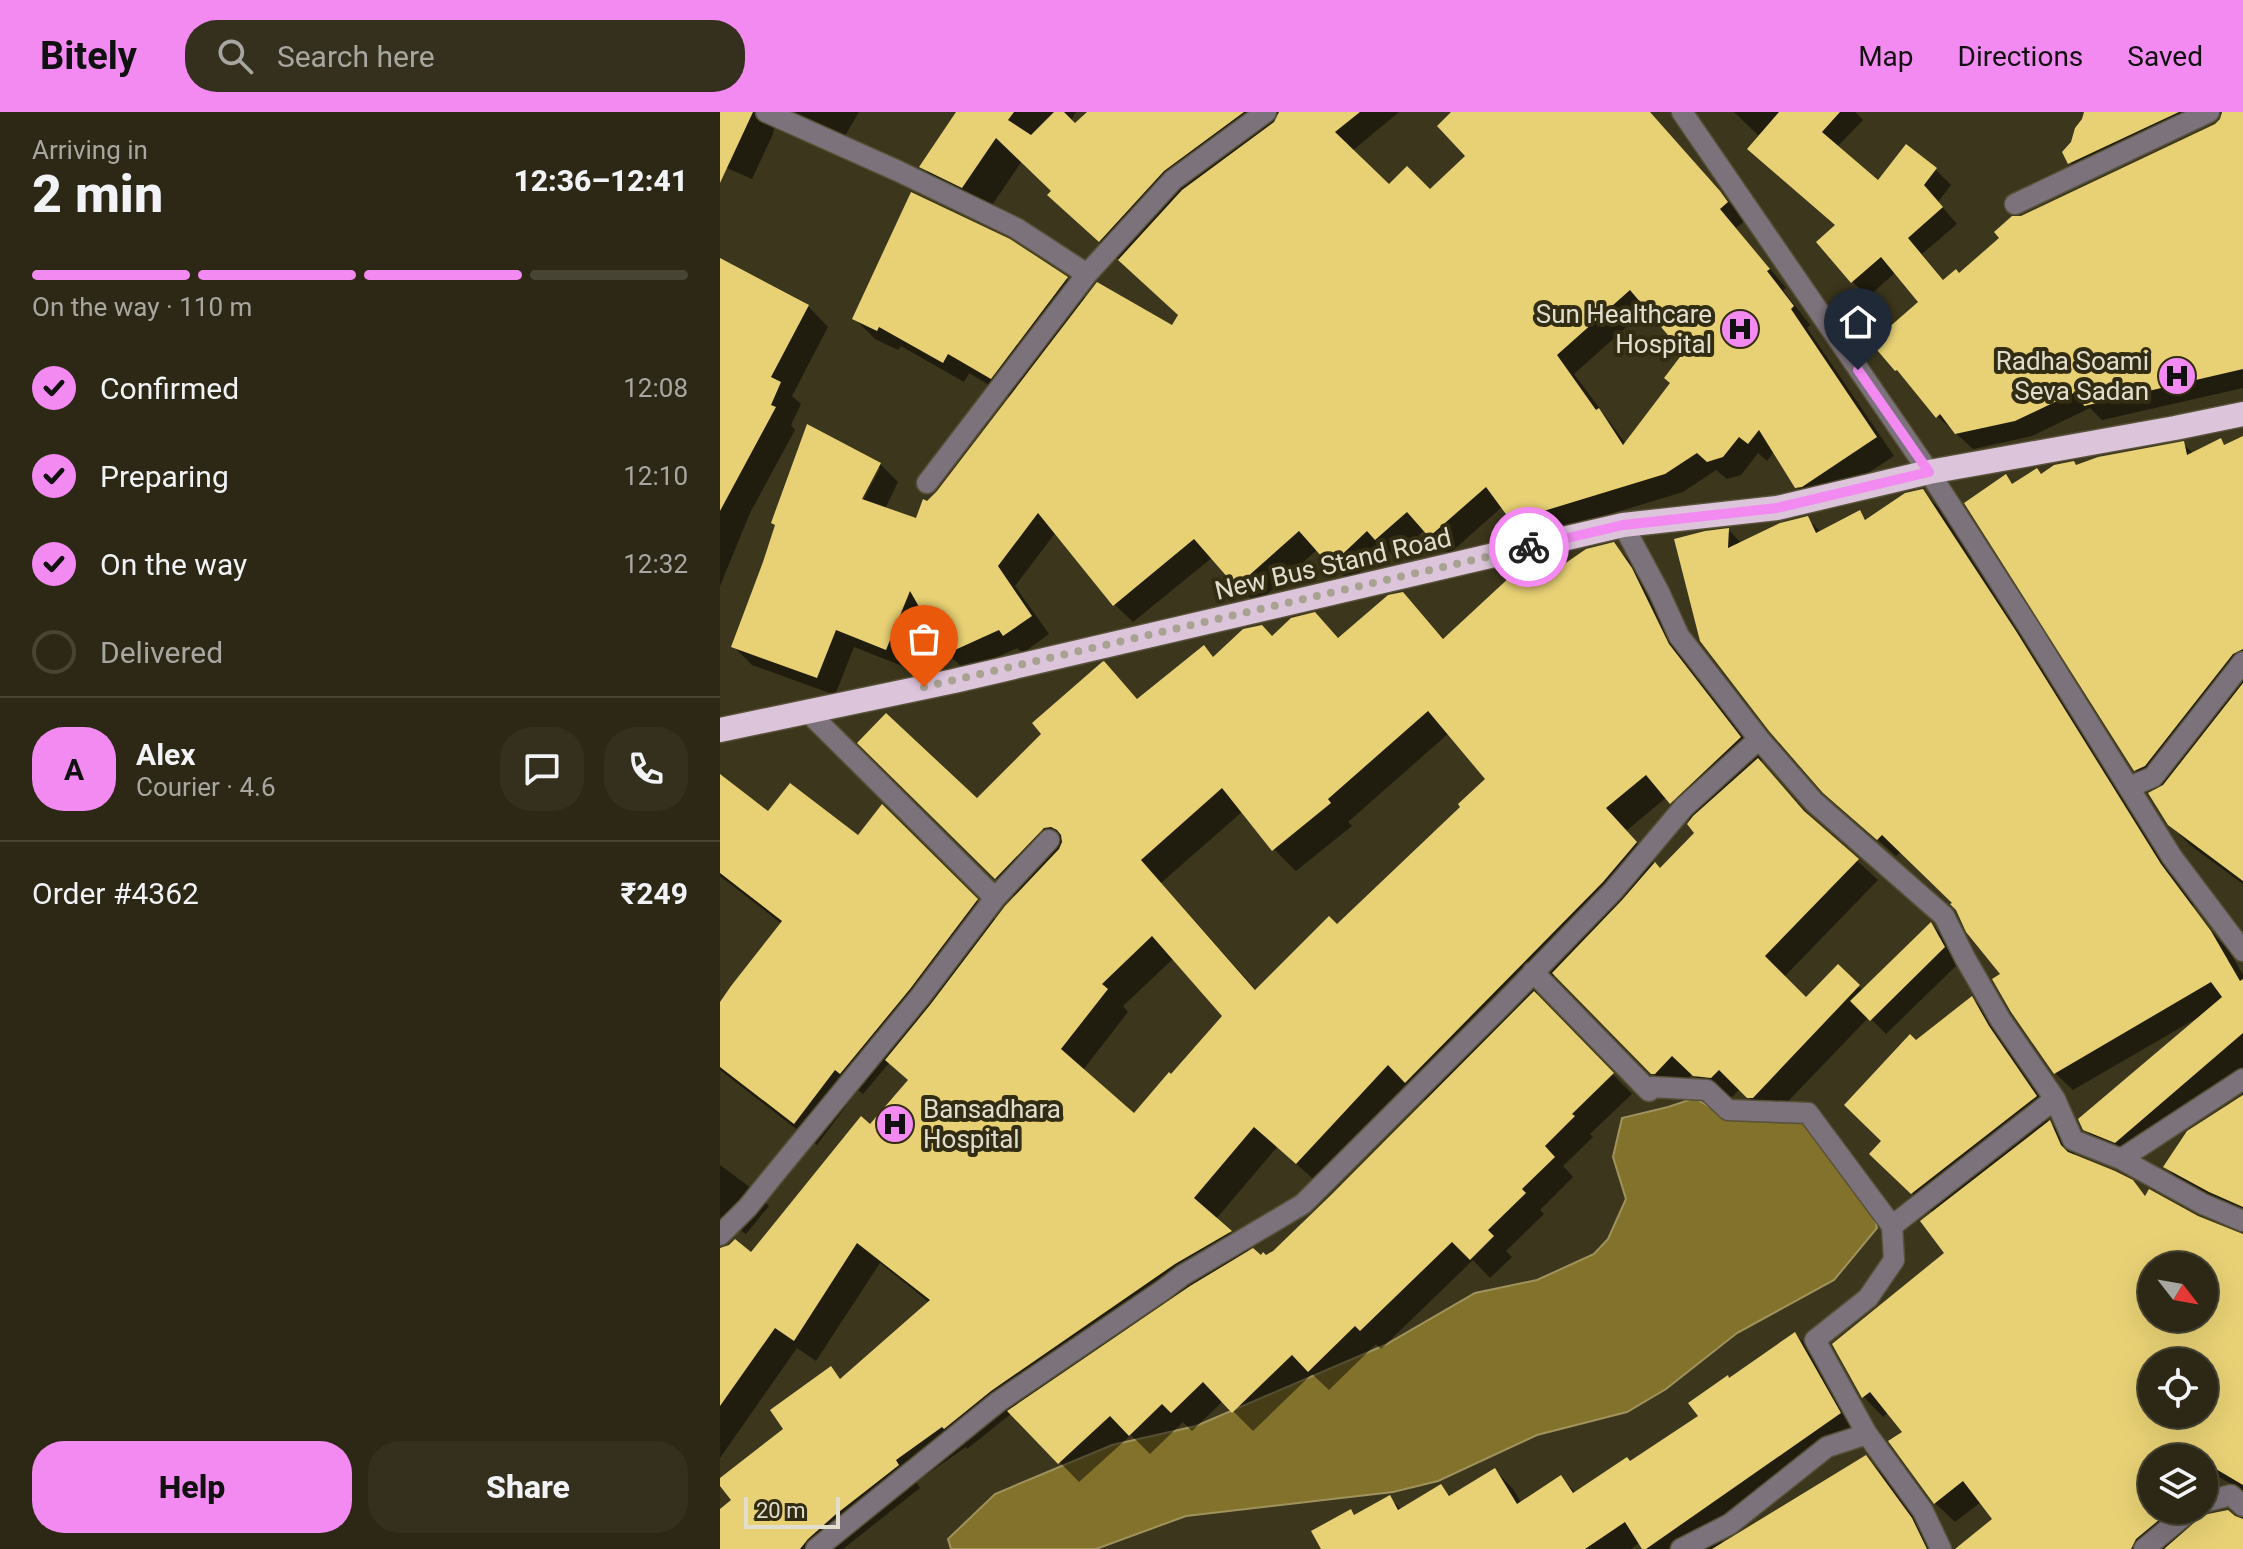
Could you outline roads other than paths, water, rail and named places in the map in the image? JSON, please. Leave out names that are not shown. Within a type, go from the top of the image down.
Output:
[{"type":"highway","name":"New Bus Stand Road","points":[[720,730],[954,681],[1623,525],[1777,508],[1929,472],[2243,414]]},
{"type":"street","points":[[766,112],[1016,228],[1087,274]]},
{"type":"street","points":[[927,483],[1087,274],[1173,180],[1266,112]]},
{"type":"street","points":[[1682,112],[1929,472],[2172,857],[2243,951]]},
{"type":"street","points":[[2015,204],[2209,112]]},
{"type":"street","points":[[1623,525],[1679,636],[1759,739],[1814,802],[1944,916],[2000,1019],[2055,1099],[2073,1140],[2121,1159],[2203,1204],[2243,1221]]},
{"type":"street","points":[[2129,787],[2153,777],[2243,662]]},
{"type":"street","points":[[807,711],[995,898]]},
{"type":"street","points":[[816,1549],[998,1402],[1183,1275],[1303,1204],[1613,891],[1684,807],[1759,739]]},
{"type":"street","points":[[720,1235],[756,1197],[920,997],[995,898],[1049,840]]},
{"type":"street","points":[[1533,972],[1649,1091],[1652,1087],[1707,1090],[1728,1110],[1808,1113],[1892,1226],[1894,1260],[1868,1298],[1815,1340],[1867,1434],[1923,1511],[1941,1549]]},
{"type":"street","points":[[2121,1159],[2243,1079]]},
{"type":"street","points":[[1892,1226],[2055,1099]]},
{"type":"street","points":[[1681,1549],[1730,1524],[1827,1447],[1867,1434]]},
{"type":"street","points":[[2218,1498],[2231,1495],[2243,1506]]},
{"type":"street","points":[[2144,1549],[2174,1524]]},
{"type":"place","name":"Sun Healthcare Hospital","points":[[1740,329]]},
{"type":"place","name":"Radha Soami Seva Sadan","points":[[2177,376]]},
{"type":"place","name":"Bansadhara Hospital","points":[[895,1124]]}]
